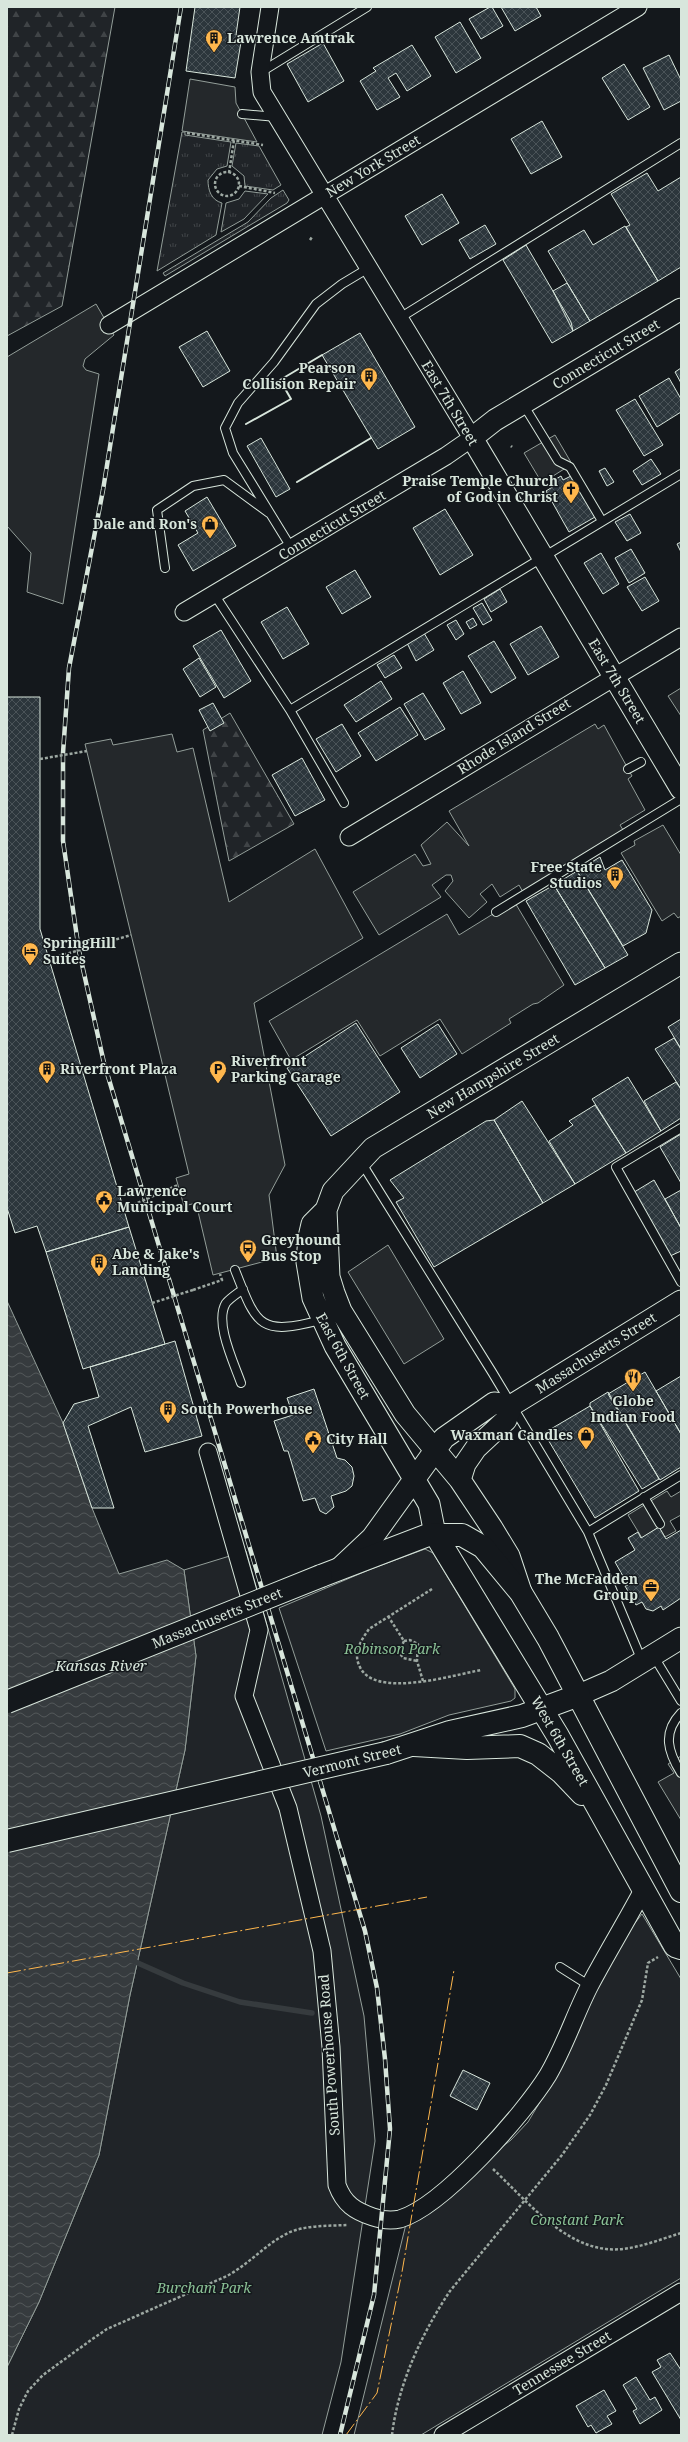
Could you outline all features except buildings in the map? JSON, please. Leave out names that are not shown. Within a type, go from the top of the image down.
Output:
[{"type":"highway","name":"Massachusetts Street","points":[[7,1702],[418,1538],[435,1534]]},
{"type":"highway","points":[[435,1534],[462,1535],[483,1547],[522,1593],[578,1695],[681,1891]]},
{"type":"highway","name":"West 6th Street","points":[[435,1534],[541,1708],[602,1814],[675,1946],[672,1950]]},
{"type":"highway","name":"Vermont Street","points":[[7,1841],[386,1753],[450,1732],[522,1716],[578,1695]]},
{"type":"highway","points":[[414,1745],[467,1748],[520,1746],[527,1749],[560,1772],[602,1814]]},
{"type":"street","name":"East 7th Street","points":[[270,7],[260,72],[261,89],[367,269],[472,438],[681,789]]},
{"type":"street","name":"New York Street","points":[[109,325],[638,7]]},
{"type":"street","name":"Connecticut Street","points":[[184,612],[446,456],[523,404],[681,309]]},
{"type":"street","name":"Rhode Island Street","points":[[349,837],[681,637]]},
{"type":"street","name":"New Hampshire Street","points":[[326,1210],[333,1191],[360,1160],[373,1148],[681,963]]},
{"type":"street","name":"East 6th Street","points":[[326,1210],[312,1224],[307,1262],[313,1298],[321,1320],[414,1479]]},
{"type":"street","name":"East 6th Street","points":[[326,1210],[329,1277],[341,1311],[406,1414],[434,1450]]},
{"type":"street","name":"Massachusetts Street","points":[[330,1573],[372,1538],[444,1438],[494,1403],[512,1405],[681,1301]]},
{"type":"street","points":[[460,1480],[465,1464],[476,1448],[506,1420],[512,1405]]},
{"type":"street","points":[[434,1450],[460,1480],[509,1556],[522,1593]]},
{"type":"street","name":"South Powerhouse Road","points":[[208,1452],[259,1630],[244,1696],[288,1808],[322,1951],[331,2047],[338,2189],[348,2204],[357,2212],[383,2220],[399,2219],[416,2212],[437,2198],[459,2179],[480,2157],[519,2113],[547,2076],[590,1986],[643,1890]]},
{"type":"street","name":"West 6th Street","points":[[414,1479],[429,1504],[435,1534]]},
{"type":"street","name":"Vermont Street","points":[[578,1695],[611,1680],[681,1638]]},
{"type":"street","name":"Tennessee Street","points":[[443,2435],[681,2292]]},
{"type":"lane","points":[[260,72],[367,7]]},
{"type":"lane","points":[[242,114],[277,117]]},
{"type":"lane","points":[[398,319],[681,143]]},
{"type":"lane","points":[[292,549],[234,453],[225,428],[238,403],[274,362],[316,304],[342,284],[367,269]]},
{"type":"lane","points":[[523,404],[558,461],[570,467],[602,521]]},
{"type":"lane","points":[[290,710],[681,474]]},
{"type":"lane","points":[[165,568],[157,510],[193,486],[224,480],[273,516]]},
{"type":"lane","points":[[214,594],[290,710],[344,803]]},
{"type":"lane","points":[[628,769],[641,762]]},
{"type":"lane","points":[[496,912],[681,799]]},
{"type":"lane","points":[[681,1128],[616,1167],[681,1282]]},
{"type":"lane","points":[[360,1160],[512,1405],[588,1532],[648,1658],[681,1701]]},
{"type":"lane","points":[[235,1270],[250,1309],[258,1320],[270,1327],[283,1329],[321,1320]]},
{"type":"lane","points":[[241,1383],[222,1323],[223,1310],[227,1302],[243,1289]]},
{"type":"lane","points":[[588,1532],[681,1475]]},
{"type":"lane","points":[[644,1497],[660,1524]]},
{"type":"lane","points":[[681,1713],[671,1727],[668,1742],[671,1755],[681,1773]]},
{"type":"lane","points":[[560,1967],[590,1986]]},
{"type":"path","points":[[187,133],[263,145]]},
{"type":"path","points":[[229,173],[234,140]]},
{"type":"path","points":[[224,173],[229,173],[237,179],[238,186],[231,195],[224,195],[218,191],[216,184],[217,178],[224,173]]},
{"type":"path","points":[[238,186],[275,193]]},
{"type":"path","points":[[40,759],[87,751]]},
{"type":"path","points":[[49,959],[131,935]]},
{"type":"path","points":[[124,1209],[178,1185]]},
{"type":"path","points":[[152,1303],[222,1280],[220,1274]]},
{"type":"path","points":[[432,1589],[388,1616],[370,1629],[363,1637],[357,1655],[362,1672],[369,1678],[393,1684],[480,1670]]},
{"type":"path","points":[[388,1616],[404,1641]]},
{"type":"path","points":[[404,1641],[410,1640],[418,1644],[417,1661],[423,1680]]},
{"type":"path","points":[[404,1641],[399,1652],[403,1658],[417,1661]]},
{"type":"path","points":[[392,2435],[399,2400],[435,2314],[450,2291],[562,2155],[590,2115],[606,2084],[642,2000],[648,1963],[672,1950]]},
{"type":"path","points":[[480,2157],[525,2199],[569,2236],[590,2246],[621,2249],[681,2233]]},
{"type":"path","points":[[12,2435],[19,2409],[28,2391],[43,2375],[107,2329],[232,2273],[288,2233],[304,2228],[353,2224]]},
{"type":"green space","points":[[7,7],[115,7],[62,306],[7,336]]},
{"type":"green space","points":[[182,132],[185,132],[185,135],[231,142],[227,166],[217,169],[208,180],[211,194],[215,200],[222,203],[216,235],[157,271]]},
{"type":"green space","points":[[236,143],[259,146],[281,185],[273,190],[245,186],[244,176],[232,166]]},
{"type":"green space","points":[[283,190],[289,200],[287,203],[165,276],[163,273],[248,222],[271,198]]},
{"type":"green space","points":[[245,191],[268,194],[244,219],[221,232],[226,203],[239,199]]},
{"type":"green space","points":[[230,713],[294,824],[229,861],[203,730]]},
{"type":"green space","name":"Robinson Park","points":[[425,1549],[433,1553],[515,1689],[515,1698],[511,1701],[449,1715],[400,1734],[326,1751],[279,1608],[371,1569]]},
{"type":"green space","name":"Burcham Park","points":[[246,1551],[321,1816],[364,2016],[375,2141],[341,2362],[322,2435],[7,2435],[7,2367],[39,2302],[99,2155],[130,1995],[185,1750],[196,1656],[184,1570]]},
{"type":"green space","name":"Constant Park","points":[[642,1914],[681,1979],[681,2278],[421,2435],[354,2435],[406,2224],[442,2203],[478,2172],[490,2156],[511,2140],[528,2122],[565,2060],[588,2004],[631,1928]]},
{"type":"shaded area","points":[[190,79],[235,87],[236,103],[257,142],[182,131]]},
{"type":"shaded area","points":[[96,304],[114,335],[85,359],[83,366],[86,370],[99,374],[63,604],[27,592],[31,553],[7,526],[7,357]]},
{"type":"shaded area","points":[[555,435],[572,464],[542,483],[524,453]]},
{"type":"shaded area","points":[[681,688],[681,716],[668,696]]},
{"type":"shaded area","points":[[595,724],[598,729],[604,725],[632,776],[628,779],[645,810],[620,825],[625,833],[524,894],[519,885],[500,897],[492,884],[480,894],[487,902],[469,918],[445,891],[453,881],[451,875],[446,875],[432,885],[441,897],[379,935],[353,892],[415,854],[423,866],[431,864],[421,845],[447,822],[469,846],[449,811]]},
{"type":"shaded area","name":"Riverfront Parking Garage","points":[[172,734],[177,752],[193,748],[229,902],[315,849],[363,938],[254,1003],[285,1165],[269,1195],[277,1258],[213,1275],[196,1203],[184,1206],[176,1178],[189,1174],[85,744],[111,739],[113,745]]},
{"type":"shaded area","points":[[663,825],[681,855],[681,916],[678,918],[674,913],[662,921],[621,853],[635,845],[634,841]]},
{"type":"shaded area","points":[[514,901],[564,985],[538,1003],[533,1004],[509,1019],[511,1023],[462,1054],[440,1019],[380,1056],[357,1020],[291,1060],[269,1021],[447,914],[459,935]]},
{"type":"shaded area","points":[[388,1245],[444,1339],[404,1364],[348,1272]]},
{"type":"shaded area","points":[[667,1491],[671,1497],[681,1491],[681,1515],[670,1521],[676,1531],[665,1537],[659,1527],[642,1538],[628,1515]]},
{"type":"shaded area","points":[[681,1756],[681,1820],[658,1782],[674,1773],[668,1764]]},
{"type":"water","name":"Kansas River","points":[[7,1301],[63,1423],[92,1508],[119,1574],[167,1560],[184,1570],[196,1656],[185,1750],[130,1995],[99,2155],[39,2302],[7,2367]]},
{"type":"waterway","points":[[131,1960],[183,1983],[240,2002],[312,2013]]},
{"type":"railway","points":[[181,7],[103,490],[69,668],[63,753],[63,841],[79,951],[104,1063],[365,1931],[377,1988],[385,2059],[390,2129],[374,2295],[340,2435]]},
{"type":"wall","points":[[246,424],[291,399],[280,380],[322,355]]},
{"type":"wall","points":[[297,482],[371,438]]},
{"type":"power","points":[[7,1973],[427,1897]]},
{"type":"power","points":[[346,2435],[377,2393],[402,2272],[454,1970]]},
{"type":"place","name":"Lawrence Amtrak","points":[[214,53]]},
{"type":"place","name":"Pearson Collision Repair","points":[[369,391]]},
{"type":"place","name":"Praise Temple Church of God in Christ","points":[[571,504]]},
{"type":"place","name":"Dale and Ron's","points":[[210,539]]},
{"type":"place","name":"Free State Studios","points":[[615,890]]},
{"type":"place","name":"SpringHill Suites","points":[[30,966]]},
{"type":"place","name":"Riverfront Plaza","points":[[47,1084]]},
{"type":"place","name":"Riverfront Parking Garage","points":[[218,1084]]},
{"type":"place","name":"Lawrence Municipal Court","points":[[104,1214]]},
{"type":"place","name":"Greyhound Bus Stop","points":[[248,1263]]},
{"type":"place","name":"Abe & Jake's Landing","points":[[99,1277]]},
{"type":"place","name":"Globe Indian Food","points":[[633,1392]]},
{"type":"place","name":"South Powerhouse","points":[[168,1424]]},
{"type":"place","name":"Waxman Candles","points":[[586,1450]]},
{"type":"place","name":"City Hall","points":[[313,1454]]},
{"type":"place","name":"The McFadden Group","points":[[651,1602]]}]
